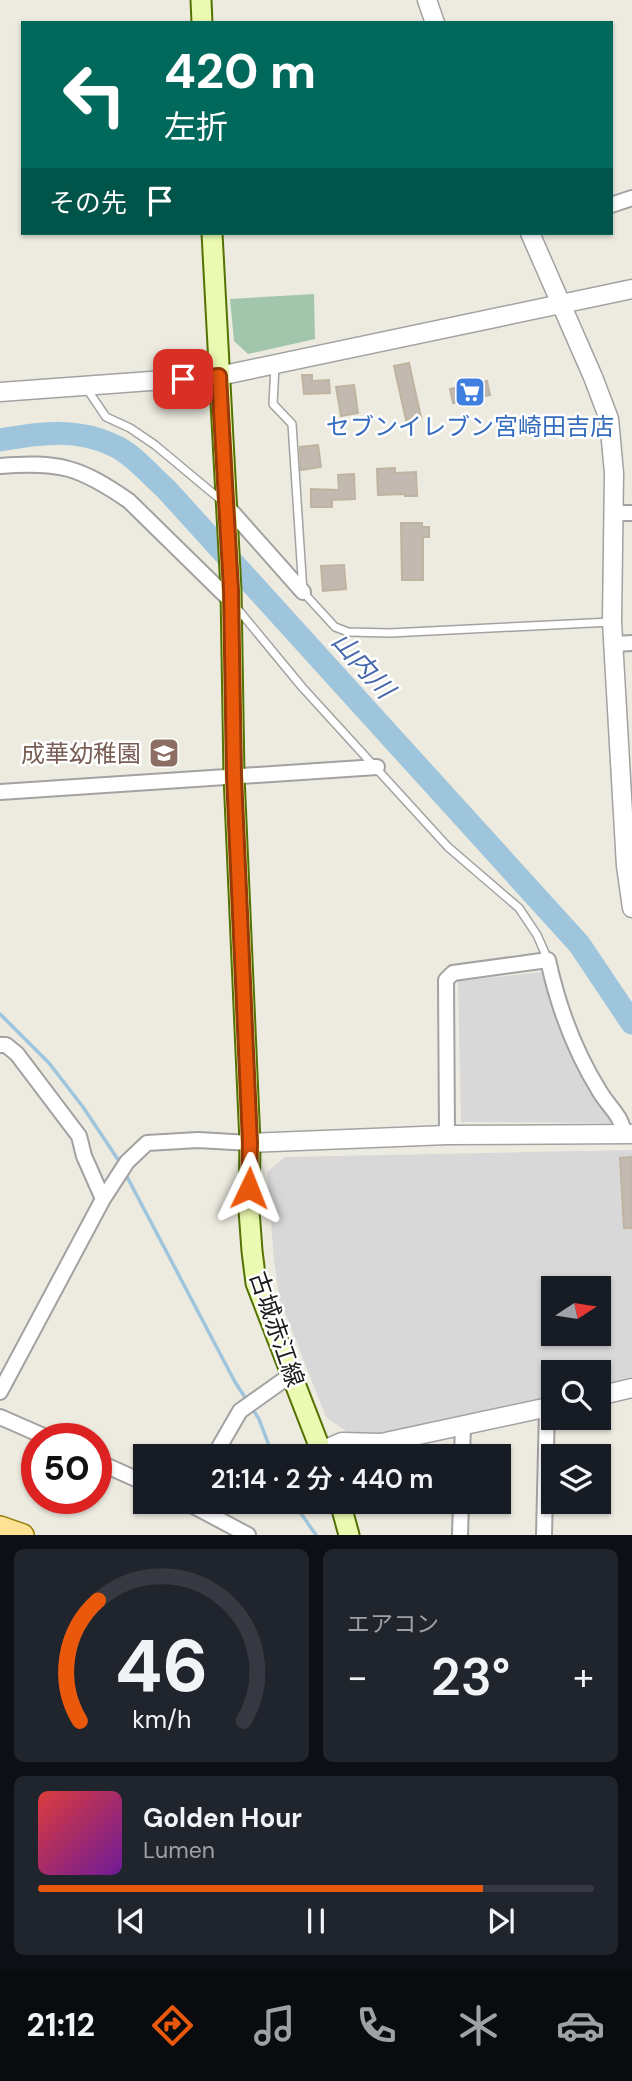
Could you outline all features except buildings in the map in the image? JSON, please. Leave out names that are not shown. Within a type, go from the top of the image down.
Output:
[{"type":"main road","points":[[201,0],[202,21]]},
{"type":"main road","name":"古城赤江線","points":[[212,235],[231,595],[234,776],[250,1143],[248,1210],[256,1283],[319,1444]]},
{"type":"main road","points":[[343,1514],[349,1535]]},
{"type":"main road","points":[[0,1527],[23,1535]]},
{"type":"street","points":[[427,0],[434,21]]},
{"type":"street","points":[[613,204],[632,198]]},
{"type":"street","points":[[531,235],[609,419],[614,473],[612,622],[626,866],[632,908]]},
{"type":"street","points":[[0,392],[219,376],[632,289]]},
{"type":"street","points":[[0,466],[34,463],[56,465],[87,476],[113,490],[129,501],[231,595]]},
{"type":"street","points":[[225,509],[303,592]]},
{"type":"street","points":[[613,513],[632,513]]},
{"type":"street","points":[[614,645],[632,643]]},
{"type":"street","points":[[0,792],[377,767]]},
{"type":"street","points":[[0,1392],[103,1199],[127,1162],[147,1143],[198,1140],[250,1143],[447,1135],[628,1134],[623,1121],[600,1093],[565,1023],[548,960],[453,973],[446,980],[447,1135]]},
{"type":"street","points":[[0,1045],[6,1045],[17,1054],[79,1136],[84,1156],[103,1199]]},
{"type":"street","points":[[221,1444],[240,1411],[292,1374]]},
{"type":"street","points":[[611,1392],[632,1388]]},
{"type":"street","points":[[338,1444],[381,1443],[541,1409]]},
{"type":"street","points":[[0,1417],[21,1426]]},
{"type":"street","points":[[462,1444],[463,1425]]},
{"type":"street","points":[[544,1535],[549,1430]]},
{"type":"street","points":[[112,1468],[133,1478]]},
{"type":"street","points":[[209,1514],[248,1535]]},
{"type":"street","points":[[460,1535],[461,1514]]},
{"type":"lane","points":[[275,366],[273,404],[292,424],[303,592],[335,627],[348,632],[390,633],[612,622]]},
{"type":"lane","points":[[85,386],[106,416],[155,445],[225,509]]},
{"type":"lane","points":[[231,595],[302,687],[448,847],[519,908],[537,935],[548,960]]},
{"type":"shaded area","points":[[542,972],[563,1030],[614,1123],[461,1122],[458,981]]},
{"type":"shaded area","points":[[632,1150],[632,1377],[611,1382],[611,1360],[541,1360],[541,1398],[372,1436],[350,1434],[326,1417],[280,1300],[267,1172],[285,1157]]},
{"type":"green space","points":[[314,294],[315,339],[248,354],[234,341],[230,299]]},
{"type":"waterway","name":"山内川","points":[[0,440],[59,433],[88,436],[117,447],[143,466],[579,944],[632,1023]]},
{"type":"waterway","points":[[0,1014],[49,1063],[83,1107],[121,1164]]},
{"type":"waterway","points":[[124,1171],[248,1402]]},
{"type":"waterway","points":[[252,1408],[268,1444]]},
{"type":"waterway","points":[[301,1514],[316,1535]]},
{"type":"place","name":"セブンイレブン宮崎田吉店","points":[[470,392]]},
{"type":"place","name":"成華幼稚園","points":[[164,753]]},
{"type":"route","points":[[183,379],[219,376],[231,590],[234,776],[250,1143],[249,1188]]}]
